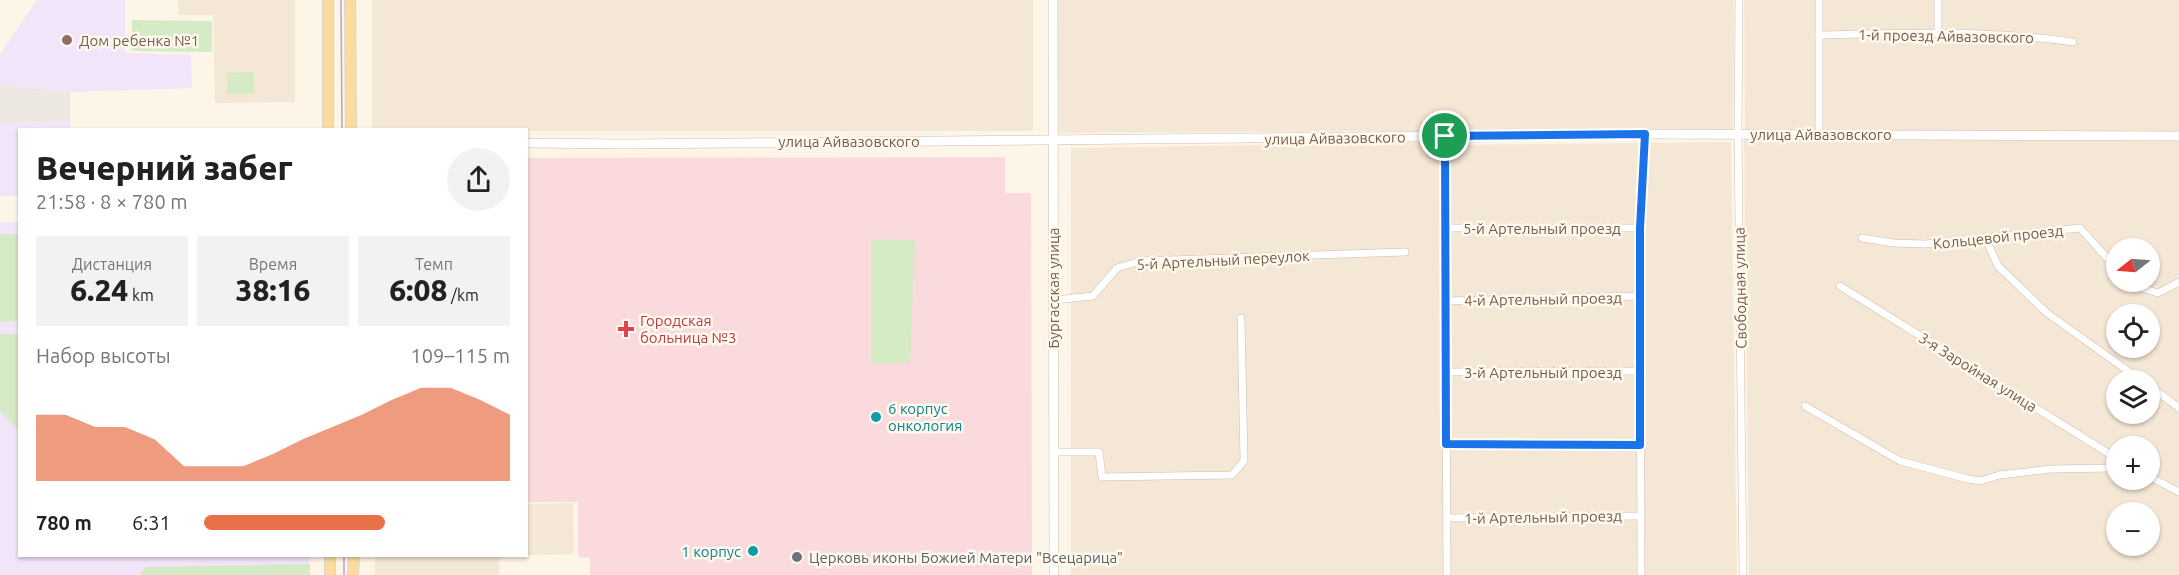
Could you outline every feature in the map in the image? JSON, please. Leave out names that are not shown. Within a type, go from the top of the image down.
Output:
[{"type":"main road","points":[[328,0],[328,128]]},
{"type":"main road","points":[[350,0],[351,128]]},
{"type":"main road","points":[[330,557],[330,575]]},
{"type":"main road","points":[[354,557],[354,575]]},
{"type":"street","name":"Бургасская улица","points":[[1053,0],[1054,575]]},
{"type":"street","name":"Свободная улица","points":[[1739,0],[1738,134],[1743,575]]},
{"type":"street","points":[[1819,0],[1819,134]]},
{"type":"street","points":[[1938,0],[1938,33]]},
{"type":"street","name":"1-й проезд Айвазовского","points":[[1819,35],[1938,33],[2046,38],[2073,42]]},
{"type":"street","name":"улица Айвазовского","points":[[528,143],[1645,134],[2179,136]]},
{"type":"street","points":[[1641,575],[1640,228],[1645,134]]},
{"type":"street","points":[[1445,136],[1447,575]]},
{"type":"street","name":"5-й Артельный проезд","points":[[1445,228],[1640,228]]},
{"type":"street","name":"Кольцевой проезд","points":[[1862,238],[1894,243],[1925,244],[2080,228],[2106,257]]},
{"type":"street","points":[[1985,237],[1998,266],[2047,313],[2127,370]]},
{"type":"street","name":"5-й Артельный переулок","points":[[1054,300],[1093,296],[1117,268],[1141,261],[1405,252]]},
{"type":"street","points":[[2160,292],[2179,282]]},
{"type":"street","name":"3-я Заройная улица","points":[[1840,286],[2106,452]]},
{"type":"street","name":"4-й Артельный проезд","points":[[1446,301],[1640,296]]},
{"type":"street","points":[[1054,452],[1099,452],[1102,477],[1232,475],[1244,461],[1240,318]]},
{"type":"street","name":"3-й Артельный проезд","points":[[1446,372],[1640,371]]},
{"type":"street","points":[[2160,394],[2179,408]]},
{"type":"street","points":[[1805,406],[1900,461],[1968,479],[1980,481],[2000,475],[2051,469],[2106,468]]},
{"type":"street","points":[[1446,444],[1640,445]]},
{"type":"street","points":[[2160,482],[2179,492]]},
{"type":"street","name":"1-й Артельный проезд","points":[[1447,518],[1640,516]]},
{"type":"shaded area","name":"Дом ребенка №1","points":[[37,0],[125,0],[125,53],[191,55],[192,88],[70,92],[0,85],[0,54]]},
{"type":"shaded area","points":[[178,0],[295,0],[295,102],[215,103],[213,15],[178,15]]},
{"type":"shaded area","points":[[372,0],[1033,0],[1033,131],[528,131],[528,128],[372,128]]},
{"type":"shaded area","points":[[1057,0],[1734,0],[1733,129],[1059,133]]},
{"type":"shaded area","points":[[1744,0],[2179,0],[2179,132],[1745,129]]},
{"type":"shaded area","points":[[0,85],[70,92],[70,121],[0,124]]},
{"type":"shaded area","points":[[70,121],[71,128],[18,128],[18,196],[0,196],[0,124]]},
{"type":"shaded area","points":[[1744,136],[2179,140],[2179,575],[1749,575]]},
{"type":"shaded area","points":[[1441,142],[1444,575],[1071,575],[1071,148]]},
{"type":"shaded area","points":[[1731,142],[1737,575],[1451,575],[1449,145]]},
{"type":"shaded area","points":[[1005,157],[1005,193],[1031,193],[1032,575],[590,575],[590,558],[578,557],[578,502],[528,502],[528,158]]},
{"type":"shaded area","points":[[0,222],[18,222],[18,557],[309,557],[310,575],[0,575]]},
{"type":"shaded area","points":[[573,503],[574,554],[528,555],[528,504]]},
{"type":"shaded area","points":[[375,557],[499,557],[499,575],[375,575]]},
{"type":"green space","points":[[132,20],[212,21],[212,52],[132,51]]},
{"type":"green space","points":[[253,72],[254,93],[227,94],[227,73]]},
{"type":"green space","points":[[0,234],[18,234],[18,321],[0,322]]},
{"type":"green space","points":[[871,239],[915,240],[910,363],[871,364]]},
{"type":"green space","points":[[0,334],[18,334],[18,430],[0,411]]},
{"type":"green space","points":[[310,564],[310,575],[139,575],[146,567]]},
{"type":"tram line","points":[[341,0],[342,128]]},
{"type":"tram line","points":[[344,557],[344,575]]},
{"type":"place","name":"Дом ребенка №1","points":[[67,40]]},
{"type":"place","name":"Городская больница №3","points":[[626,329]]},
{"type":"place","name":"6 корпус онкология","points":[[876,417]]},
{"type":"place","name":"1 корпус","points":[[753,551]]},
{"type":"place","name":"Церковь иконы Божией Матери \"Всецарица\"","points":[[797,557]]},
{"type":"route","points":[[1645,134],[1640,228],[1640,445],[1446,444],[1445,136],[1645,134]]}]
